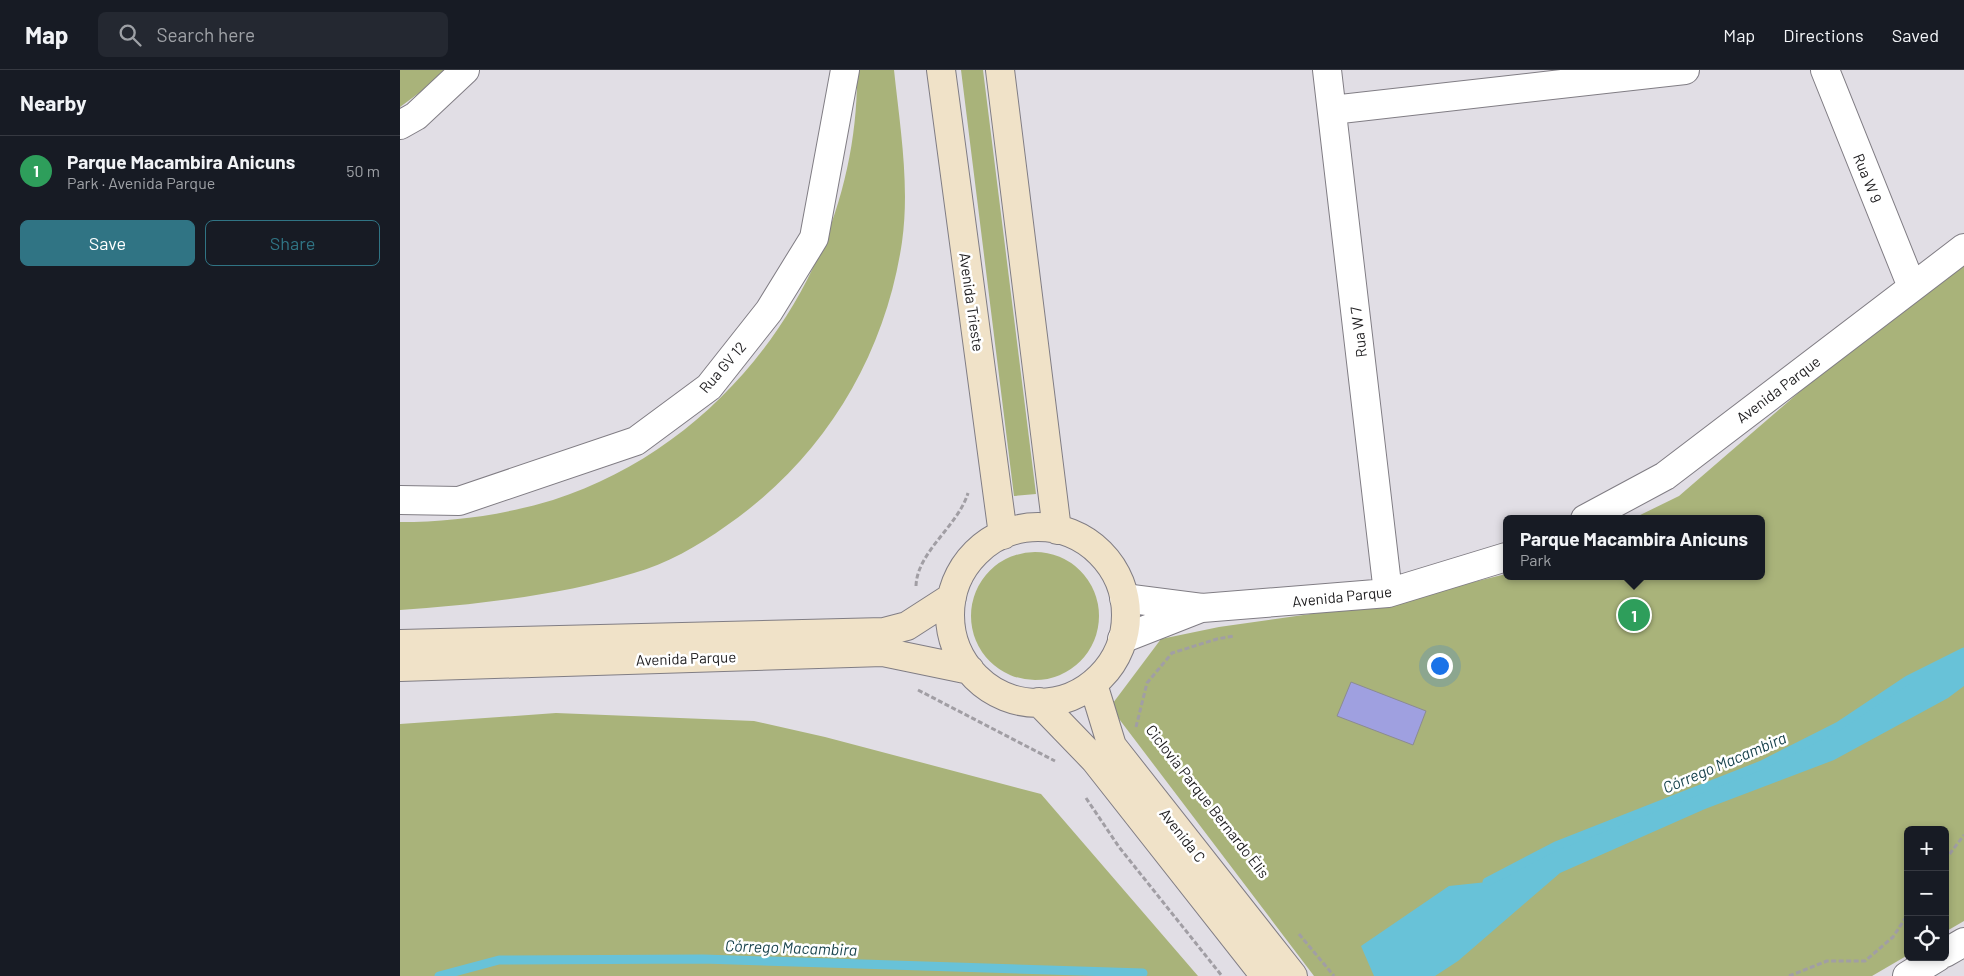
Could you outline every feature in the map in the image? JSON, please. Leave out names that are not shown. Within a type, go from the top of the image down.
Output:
[{"type":"street","points":[[400,125],[416,116],[465,70]]},
{"type":"street","name":"Rua GV 12","points":[[400,500],[459,501],[636,441],[709,387],[769,311],[814,238],[845,70]]},
{"type":"street","name":"Avenida Trieste","points":[[941,70],[1003,535]]},
{"type":"street","points":[[1000,70],[1057,530]]},
{"type":"street","name":"Rua W 7","points":[[1327,70],[1388,593]]},
{"type":"street","points":[[1332,110],[1685,70]]},
{"type":"street","name":"Rua W 9","points":[[1825,70],[1912,287]]},
{"type":"street","name":"Avenida Parque","points":[[1592,515],[1664,476],[1964,248]]},
{"type":"street","points":[[1030,528],[1057,530],[1085,541],[1113,569],[1124,598],[1126,618],[1122,639],[1119,650],[1108,669],[1093,684],[1067,698],[1039,702],[1019,700],[1001,694],[984,684],[970,670],[959,653],[953,635],[951,617],[952,597],[959,577],[970,560],[985,545],[1003,535],[1030,528]]},
{"type":"street","name":"Avenida Parque","points":[[1124,598],[1202,608],[1388,593],[1503,558]]},
{"type":"street","name":"Avenida Parque","points":[[400,644],[884,632],[907,626],[952,597]]},
{"type":"street","name":"Avenida Parque","points":[[1122,639],[1202,608]]},
{"type":"street","name":"Avenida Parque","points":[[400,667],[883,652],[970,670]]},
{"type":"street","name":"Avenida C","points":[[1093,684],[1112,746],[1293,976]]},
{"type":"street","name":"Avenida C","points":[[1039,702],[1095,760],[1265,976]]},
{"type":"street","points":[[1949,951],[1964,942]]},
{"type":"street","points":[[1907,976],[1931,961]]},
{"type":"path","points":[[916,593],[916,577],[921,566],[964,506],[968,492]]},
{"type":"path","name":"Ciclovia Parque Bernardo Élis","points":[[1136,728],[1147,683],[1172,654],[1217,639],[1237,636]]},
{"type":"path","points":[[916,689],[1055,762]]},
{"type":"path","points":[[1080,791],[1119,847],[1222,976]]},
{"type":"path","points":[[1949,855],[1964,835]]},
{"type":"path","points":[[1789,976],[1827,961],[1865,961],[1893,937],[1907,916]]},
{"type":"path","points":[[1298,932],[1334,976]]},
{"type":"green space","points":[[400,70],[450,70],[400,107]]},
{"type":"green space","points":[[857,70],[894,70],[905,178],[902,242],[893,285],[881,326],[864,365],[844,403],[819,438],[792,470],[760,500],[726,526],[682,554],[658,565],[606,581],[548,593],[488,602],[400,610],[400,522],[439,521],[477,517],[553,500],[618,473],[678,435],[730,388],[774,334],[810,274],[836,209],[852,140]]},
{"type":"green space","points":[[961,70],[983,70],[1036,494],[1014,496]]},
{"type":"green space","points":[[1964,256],[1964,921],[1949,930],[1949,826],[1904,826],[1904,957],[1872,976],[1314,976],[1110,707],[1161,639],[1219,627],[1388,603],[1503,575],[1503,580],[1765,580],[1765,515],[1640,515],[1679,496],[1923,285]]},
{"type":"green space","points":[[1035,552],[1048,553],[1060,557],[1080,571],[1094,591],[1098,603],[1098,629],[1094,641],[1080,661],[1060,675],[1048,679],[1035,680],[1022,679],[1010,675],[990,661],[976,641],[972,629],[971,616],[972,603],[976,591],[990,571],[1010,557],[1022,553]]},
{"type":"green space","points":[[556,713],[754,721],[825,737],[1041,794],[1198,976],[400,976],[400,724]]},
{"type":"water","points":[[1964,652],[1964,686],[1948,698],[1834,760],[1705,809],[1560,873],[1458,961],[1435,976],[1374,976],[1361,946],[1449,886],[1487,882],[1556,846],[1762,765],[1839,726],[1908,680]]},
{"type":"building","points":[[1351,682],[1426,711],[1413,745],[1337,716]]},
{"type":"waterway","name":"Córrego Macambira","points":[[1487,882],[1556,846],[1762,765],[1839,726],[1908,680],[1964,652]]},
{"type":"waterway","name":"Córrego Macambira","points":[[439,976],[499,960],[703,959],[1143,973]]},
{"type":"place","name":"Parque Macambira Anicuns","points":[[1634,615]]}]
